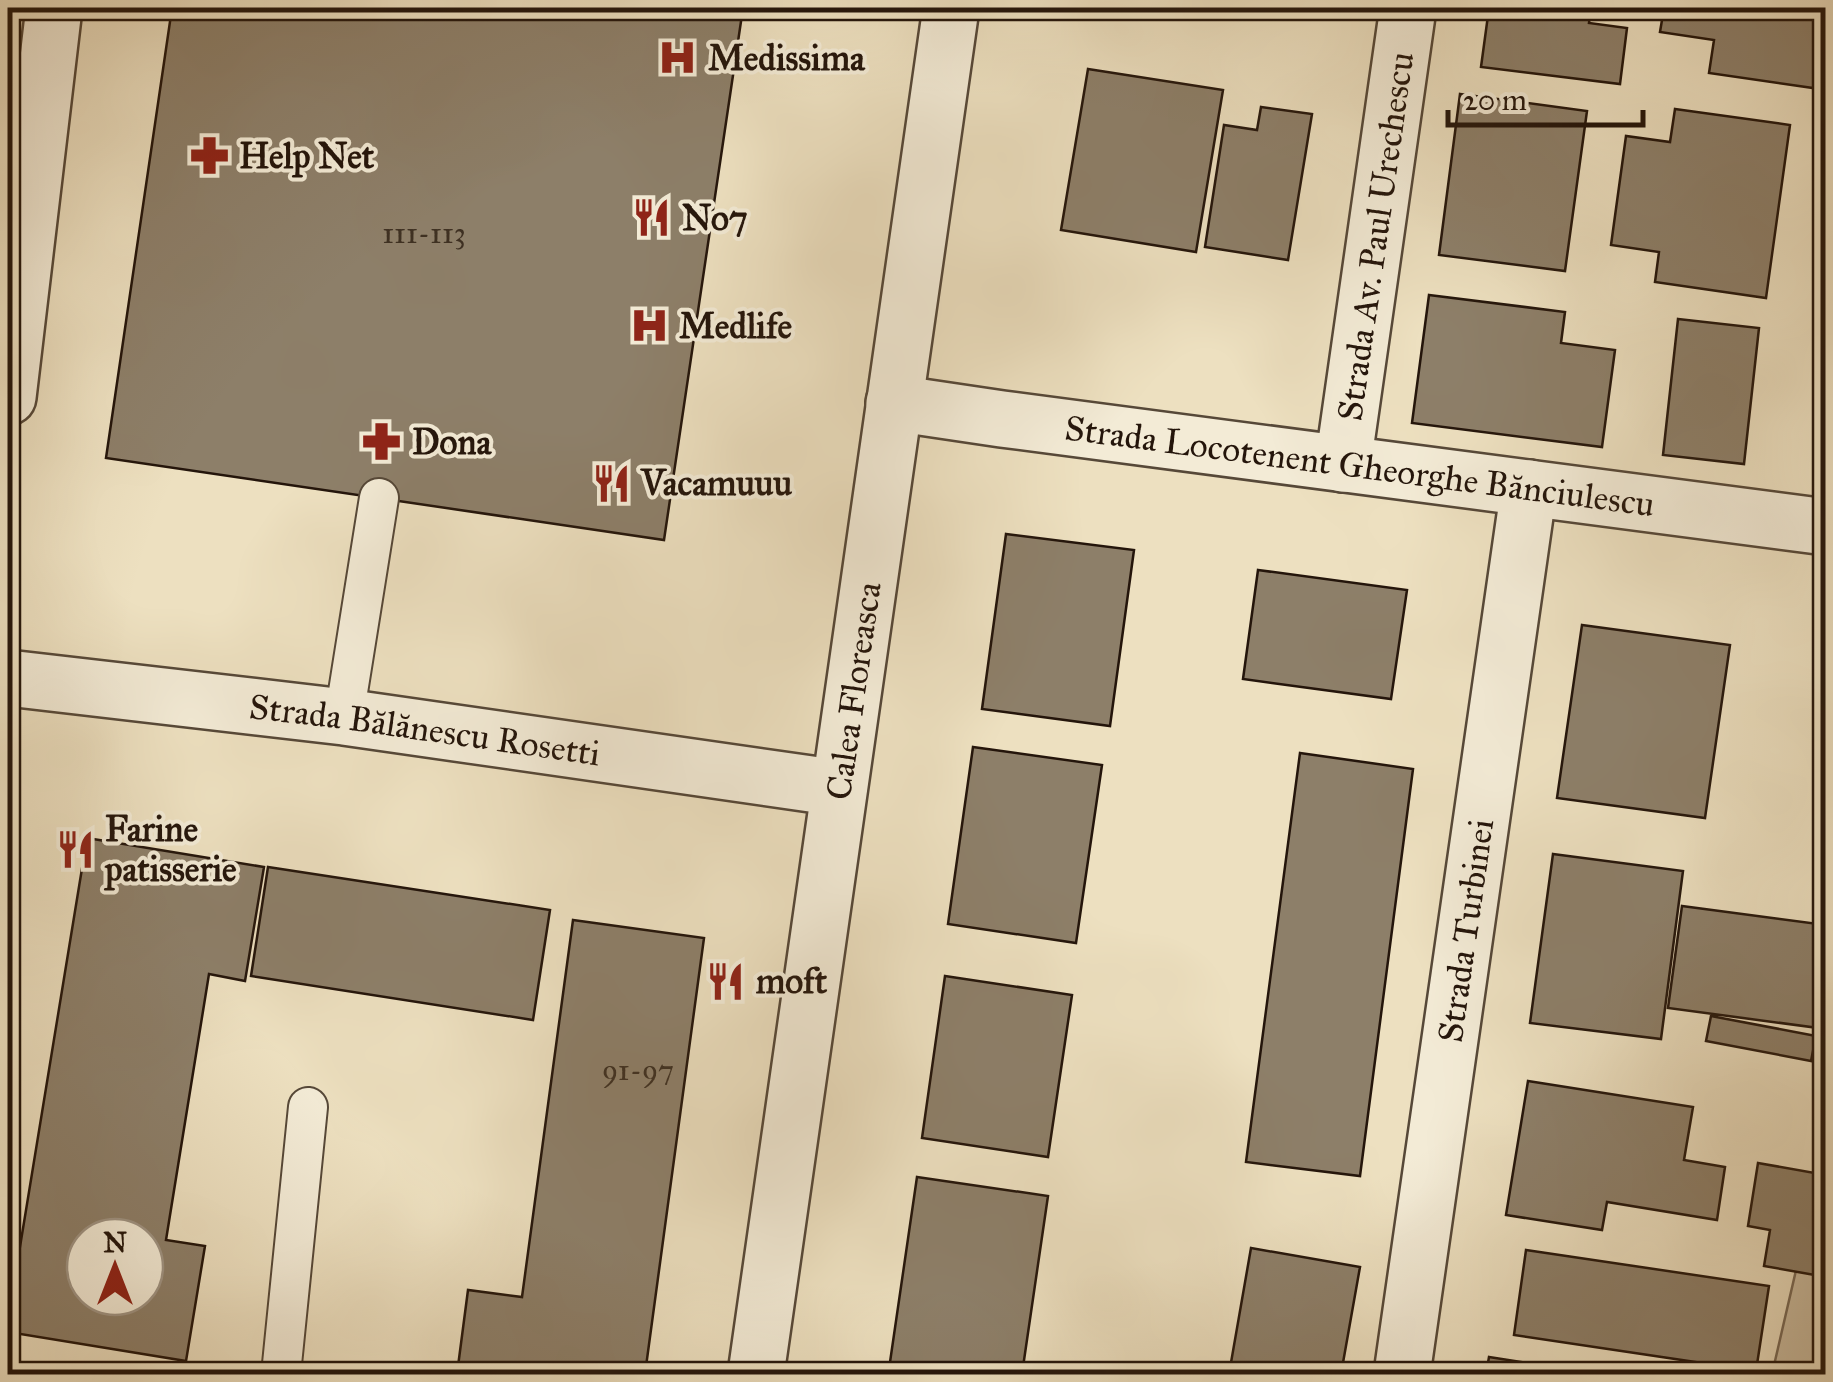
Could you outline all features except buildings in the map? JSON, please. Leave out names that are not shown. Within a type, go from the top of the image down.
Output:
[{"type":"street","points":[[8,397],[54,8]]},
{"type":"street","name":"Calea Floreasca","points":[[756,1374],[951,8]]},
{"type":"street","name":"Strada Av. Paul Urechescu","points":[[1343,464],[1408,8]]},
{"type":"street","name":"Strada Locotenent Gheorghe Bănciulescu","points":[[894,403],[1826,527]]},
{"type":"street","name":"Strada Turbinei","points":[[1402,1374],[1530,488]]},
{"type":"street","name":"Strada Bălănescu Rosetti","points":[[8,678],[344,717],[839,788]]},
{"type":"lane","points":[[344,717],[379,498]]},
{"type":"lane","points":[[281,1374],[308,1107]]},
{"type":"shaded area","points":[[1825,1145],[1825,1374],[1772,1374]]},
{"type":"place","name":"Medissima","points":[[678,58]]},
{"type":"place","name":"Help Net","points":[[209,156]]},
{"type":"place","name":"No7","points":[[652,218]]},
{"type":"place","name":"Medlife","points":[[649,326]]},
{"type":"place","name":"Dona","points":[[382,442]]},
{"type":"place","name":"Vacamuuu","points":[[611,483]]},
{"type":"place","name":"Farine patisserie","points":[[75,849]]},
{"type":"place","name":"moft","points":[[726,981]]}]
